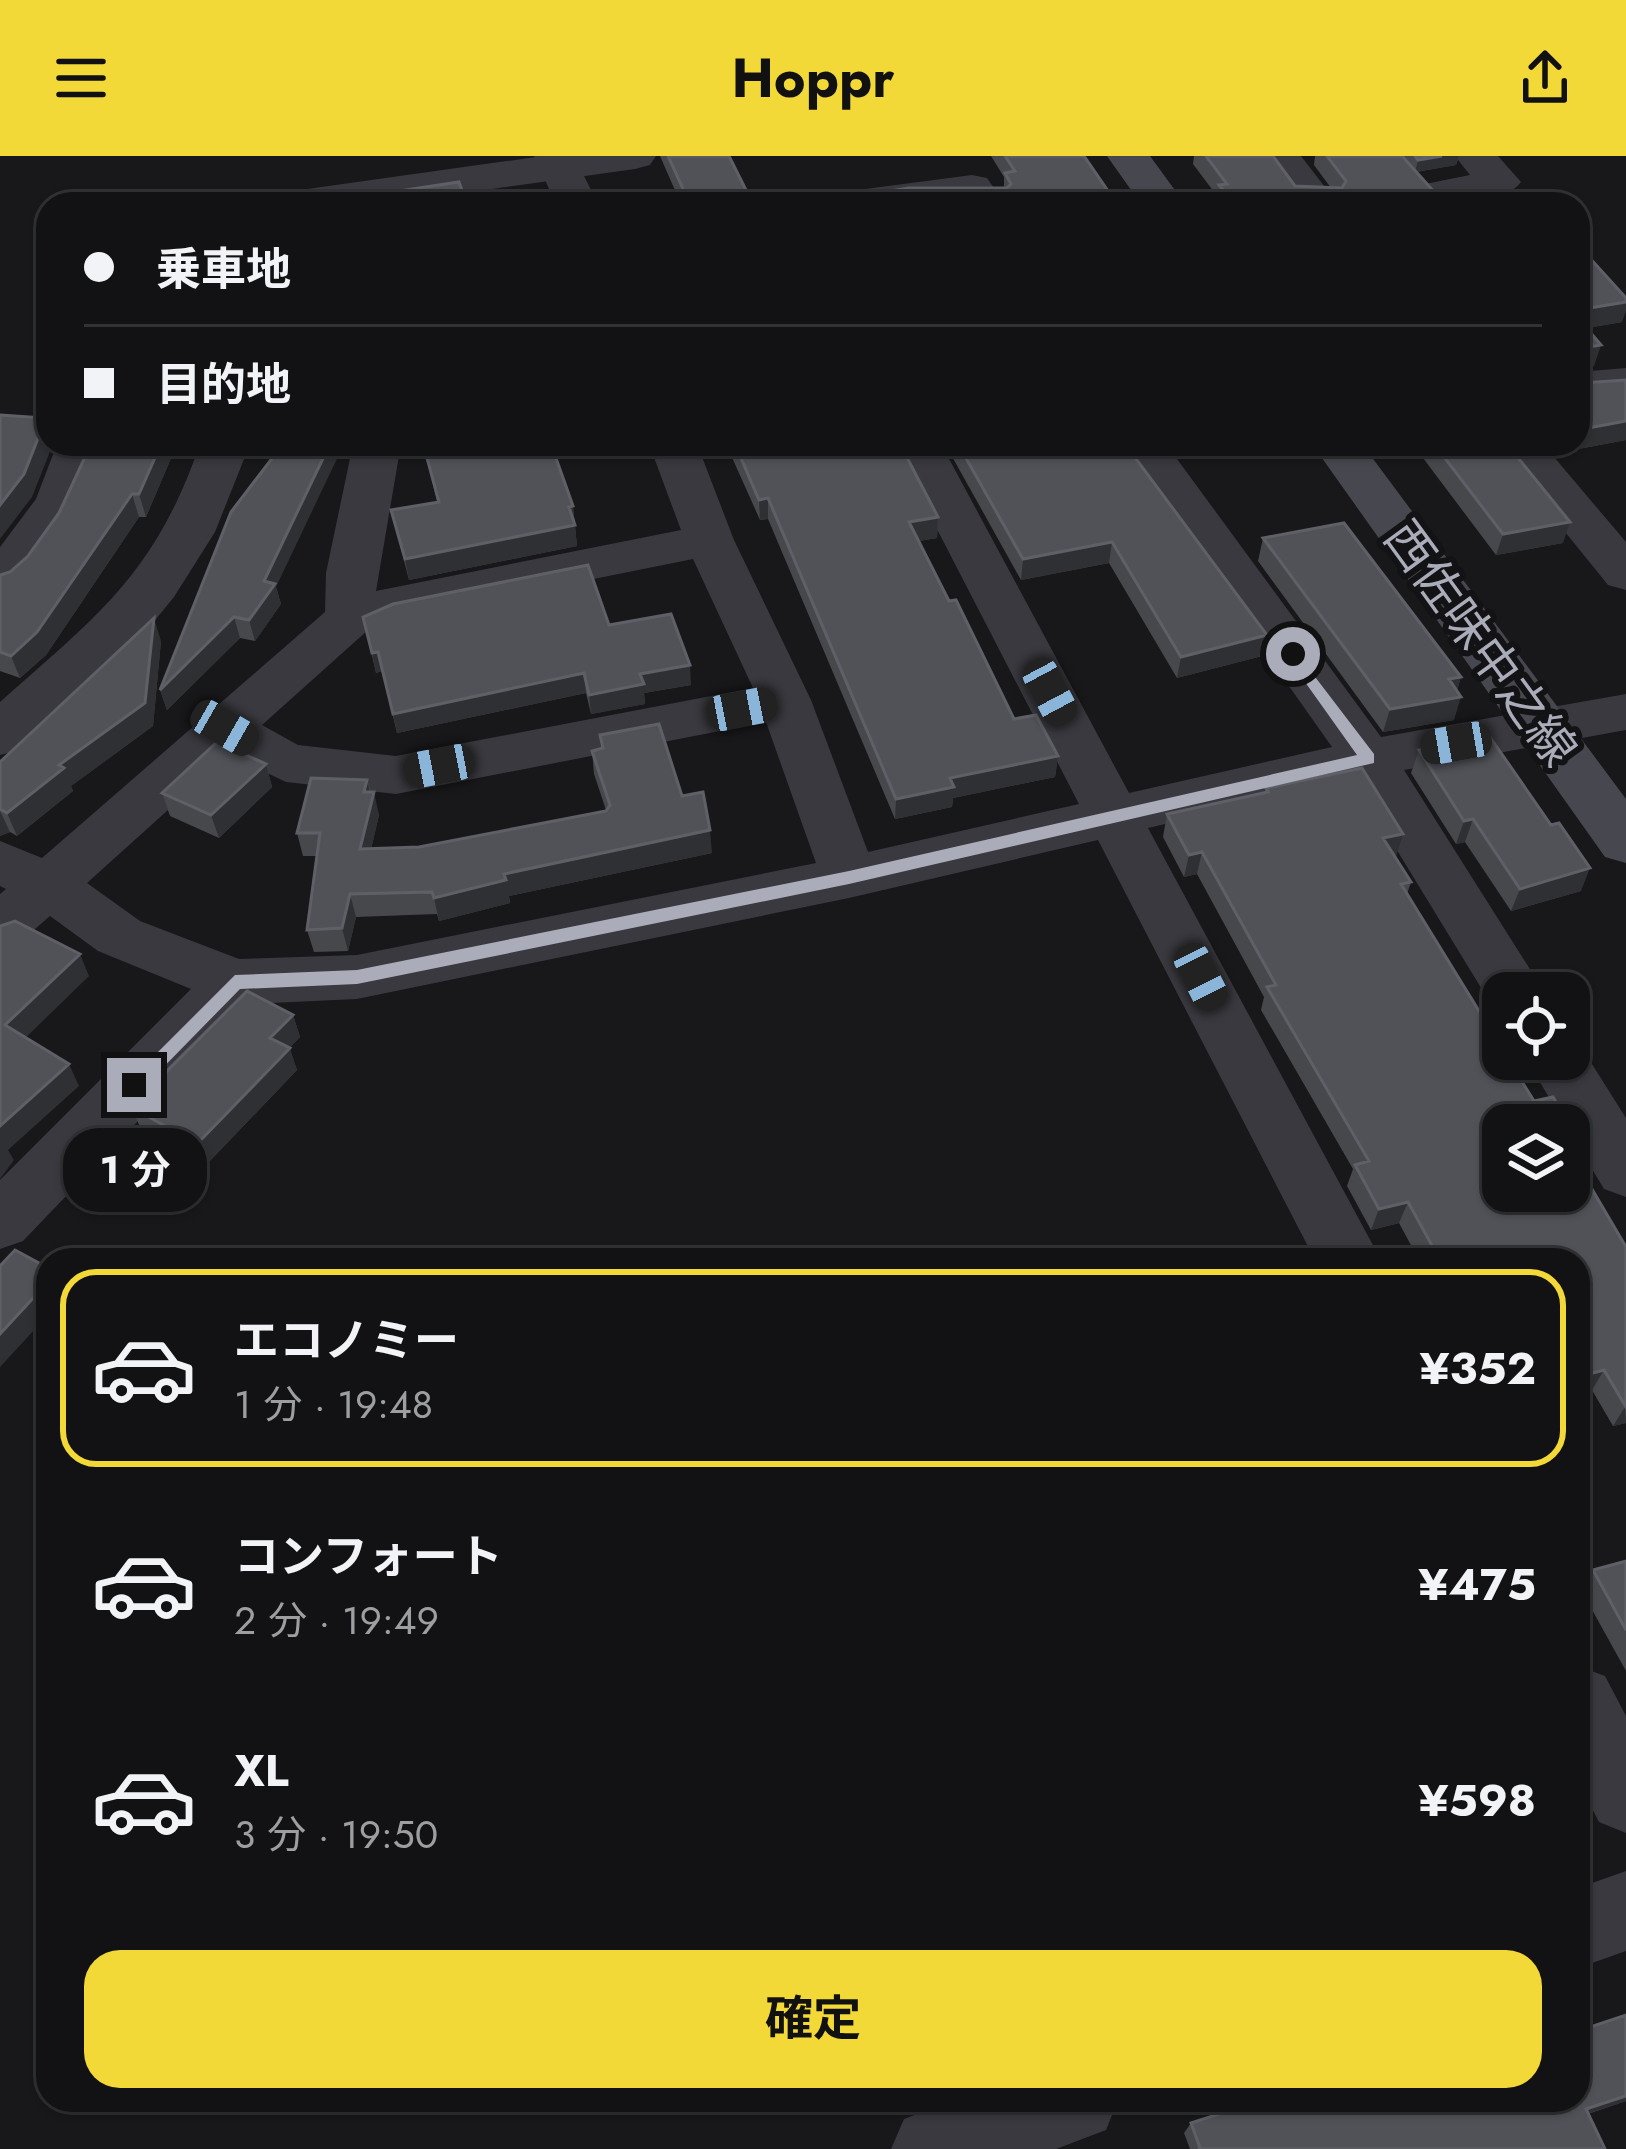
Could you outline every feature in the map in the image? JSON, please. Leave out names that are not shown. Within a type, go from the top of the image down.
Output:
[{"type":"main road","points":[[1128,156],[1154,192]]},
{"type":"main road","name":"西佐味中之線","points":[[1346,456],[1626,842]]},
{"type":"street","points":[[409,192],[563,176],[635,156]]},
{"type":"street","points":[[1280,156],[1308,192]]},
{"type":"street","points":[[1450,192],[1499,182],[1475,156]]},
{"type":"street","points":[[936,192],[972,187],[976,192]]},
{"type":"street","points":[[0,583],[59,501],[76,456]]},
{"type":"street","points":[[2,730],[96,652],[150,596],[207,503],[221,456]]},
{"type":"street","points":[[350,618],[351,573],[375,456]]},
{"type":"street","points":[[678,456],[710,540],[785,700],[849,877]]},
{"type":"street","points":[[923,456],[1342,1248]]},
{"type":"street","points":[[1151,456],[1368,758],[1502,972]]},
{"type":"street","points":[[1528,456],[1626,574]]},
{"type":"street","points":[[0,927],[24,874],[225,728],[350,618],[385,605],[710,540]]},
{"type":"street","points":[[225,728],[286,763],[396,775],[785,700]]},
{"type":"street","points":[[24,874],[119,936],[235,982],[357,977],[849,877],[1368,758],[1626,712]]},
{"type":"street","points":[[0,1222],[235,982]]},
{"type":"street","points":[[1569,1080],[1626,1171]]},
{"type":"street","points":[[1590,1725],[1626,1795]]},
{"type":"street","points":[[1590,1924],[1626,1911]]},
{"type":"street","points":[[934,2149],[1041,2112]]},
{"type":"building","points":[[668,156],[729,156],[747,192],[684,192]]},
{"type":"building","points":[[1005,156],[1084,156],[1109,192],[883,192],[1007,188],[1011,184],[1005,173],[1015,171]]},
{"type":"building","points":[[1206,156],[1273,156],[1295,186],[1342,188],[1346,181],[1327,156],[1402,156],[1434,192],[1225,192],[1219,185],[1227,184]]},
{"type":"building","points":[[459,182],[463,192],[393,192]]},
{"type":"building","points":[[1590,258],[1626,298],[1626,302],[1590,308]]},
{"type":"building","points":[[1626,380],[1626,421],[1590,428],[1590,382]]},
{"type":"building","points":[[0,415],[36,417],[36,443],[24,474],[0,505]]},
{"type":"building","points":[[85,456],[156,456],[139,494],[132,494],[37,632],[11,656],[0,652],[0,575],[28,556],[59,513]]},
{"type":"building","points":[[274,456],[324,456],[264,581],[275,584],[249,620],[234,617],[160,690],[231,512]]},
{"type":"building","points":[[426,456],[555,456],[575,525],[405,559],[391,510],[439,502]]},
{"type":"building","points":[[740,456],[906,456],[938,517],[909,522],[949,601],[956,600],[1014,719],[1036,715],[1058,756],[950,778],[954,787],[896,799],[768,498],[759,500]]},
{"type":"building","points":[[965,456],[1134,456],[1267,635],[1181,657],[1112,542],[1023,559]]},
{"type":"building","points":[[1443,456],[1517,456],[1570,522],[1503,534]]},
{"type":"building","points":[[1344,523],[1461,677],[1449,679],[1461,697],[1390,709],[1263,538]]},
{"type":"building","points":[[588,565],[609,625],[671,614],[690,665],[640,674],[644,684],[589,695],[584,673],[393,714],[378,652],[372,653],[363,617],[393,604]]},
{"type":"building","points":[[154,618],[145,703],[59,765],[64,768],[7,813],[0,809],[0,762]]},
{"type":"building","points":[[659,724],[682,796],[703,792],[710,830],[504,874],[506,880],[434,898],[432,892],[350,894],[342,928],[307,930],[320,833],[297,833],[311,778],[367,780],[364,792],[374,792],[360,849],[419,847],[606,811],[610,805],[592,751],[603,748],[600,735]]},
{"type":"building","points":[[1490,737],[1551,825],[1559,823],[1590,868],[1520,889],[1473,819],[1464,821],[1419,750]]},
{"type":"building","points":[[217,742],[266,764],[211,815],[162,793]]},
{"type":"building","points":[[1362,768],[1403,834],[1383,838],[1411,882],[1401,884],[1482,1016],[1482,1080],[1521,1080],[1534,1101],[1553,1097],[1557,1104],[1482,1104],[1482,1212],[1590,1212],[1590,1186],[1626,1247],[1626,1407],[1604,1370],[1590,1374],[1590,1248],[1433,1248],[1408,1202],[1379,1209],[1355,1165],[1369,1161],[1267,987],[1276,985],[1202,852],[1189,855],[1167,814],[1268,792],[1266,788]]},
{"type":"building","points":[[15,921],[80,954],[5,1025],[69,1064],[0,1126],[0,926]]},
{"type":"building","points":[[247,991],[293,1015],[270,1038],[290,1048],[197,1144],[131,1107]]},
{"type":"building","points":[[15,1250],[36,1261],[36,1295],[0,1334],[0,1266]]},
{"type":"building","points":[[1626,1561],[1626,1630],[1593,1570]]},
{"type":"building","points":[[1626,2015],[1626,2096],[1590,2108],[1590,2027]]},
{"type":"building","points":[[1225,2112],[1587,2112],[1605,2149],[1198,2149],[1191,2123]]},
{"type":"route","points":[[134,1085],[235,982],[357,977],[849,877],[1368,758],[1293,654]]}]
